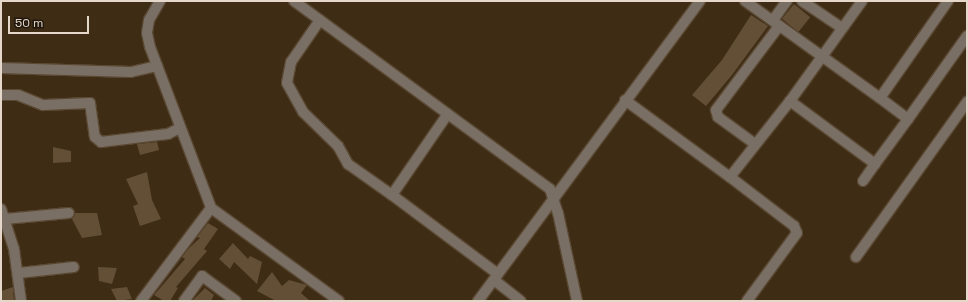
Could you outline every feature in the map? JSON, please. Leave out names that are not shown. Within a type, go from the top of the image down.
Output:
[{"type":"street","points":[[160,1],[149,20],[147,33],[157,66],[211,208],[336,300]]},
{"type":"street","points":[[294,1],[447,115],[550,189],[554,198],[577,301]]},
{"type":"street","points":[[478,301],[625,100],[700,1]]},
{"type":"street","points":[[745,1],[908,118]]},
{"type":"street","points":[[755,144],[718,117],[716,110],[776,23],[787,1]]},
{"type":"street","points":[[802,1],[842,28]]},
{"type":"street","points":[[730,177],[823,57],[862,1]]},
{"type":"street","points":[[880,98],[948,1]]},
{"type":"street","points":[[320,20],[291,62],[287,83],[303,112],[338,146],[348,164],[392,195],[496,277],[521,301]]},
{"type":"street","points":[[863,181],[967,36]]},
{"type":"street","points":[[1,68],[131,72],[157,66]]},
{"type":"street","points":[[1,96],[18,96],[42,105],[90,104],[95,137],[101,142],[168,134],[180,128]]},
{"type":"street","points":[[625,100],[794,226],[797,233],[747,301]]},
{"type":"street","points":[[790,100],[875,164]]},
{"type":"street","points":[[856,257],[963,116],[967,102]]},
{"type":"street","points":[[392,195],[447,115]]},
{"type":"street","points":[[141,301],[211,208]]},
{"type":"street","points":[[1,209],[19,273],[21,301]]},
{"type":"street","points":[[4,223],[69,213]]},
{"type":"street","points":[[19,273],[74,267]]},
{"type":"street","points":[[184,301],[202,276],[236,301]]},
{"type":"building","points":[[794,4],[810,17],[798,32],[782,19]]},
{"type":"building","points":[[751,15],[768,26],[732,75],[706,106],[692,95],[722,60]]},
{"type":"building","points":[[157,142],[159,150],[140,155],[137,144]]},
{"type":"building","points":[[53,147],[71,151],[71,162],[53,163]]},
{"type":"building","points":[[147,172],[152,200],[161,219],[140,226],[133,206],[138,204],[126,179]]},
{"type":"building","points":[[75,213],[97,213],[102,235],[82,238],[72,219]]},
{"type":"building","points":[[208,223],[218,229],[204,249],[207,251],[176,287],[178,288],[170,301],[164,301],[154,295],[185,259],[182,257],[200,238],[197,237]]},
{"type":"building","points":[[233,243],[248,259],[250,256],[262,262],[257,284],[234,262],[230,269],[219,259]]},
{"type":"building","points":[[98,267],[117,268],[112,284],[99,281]]},
{"type":"building","points":[[272,272],[282,286],[289,280],[307,285],[301,293],[310,301],[276,301],[257,291]]},
{"type":"building","points":[[13,287],[14,301],[1,301],[1,291]]},
{"type":"building","points":[[127,287],[132,299],[117,301],[111,289]]},
{"type":"building","points":[[205,288],[214,295],[211,301],[192,301]]}]
